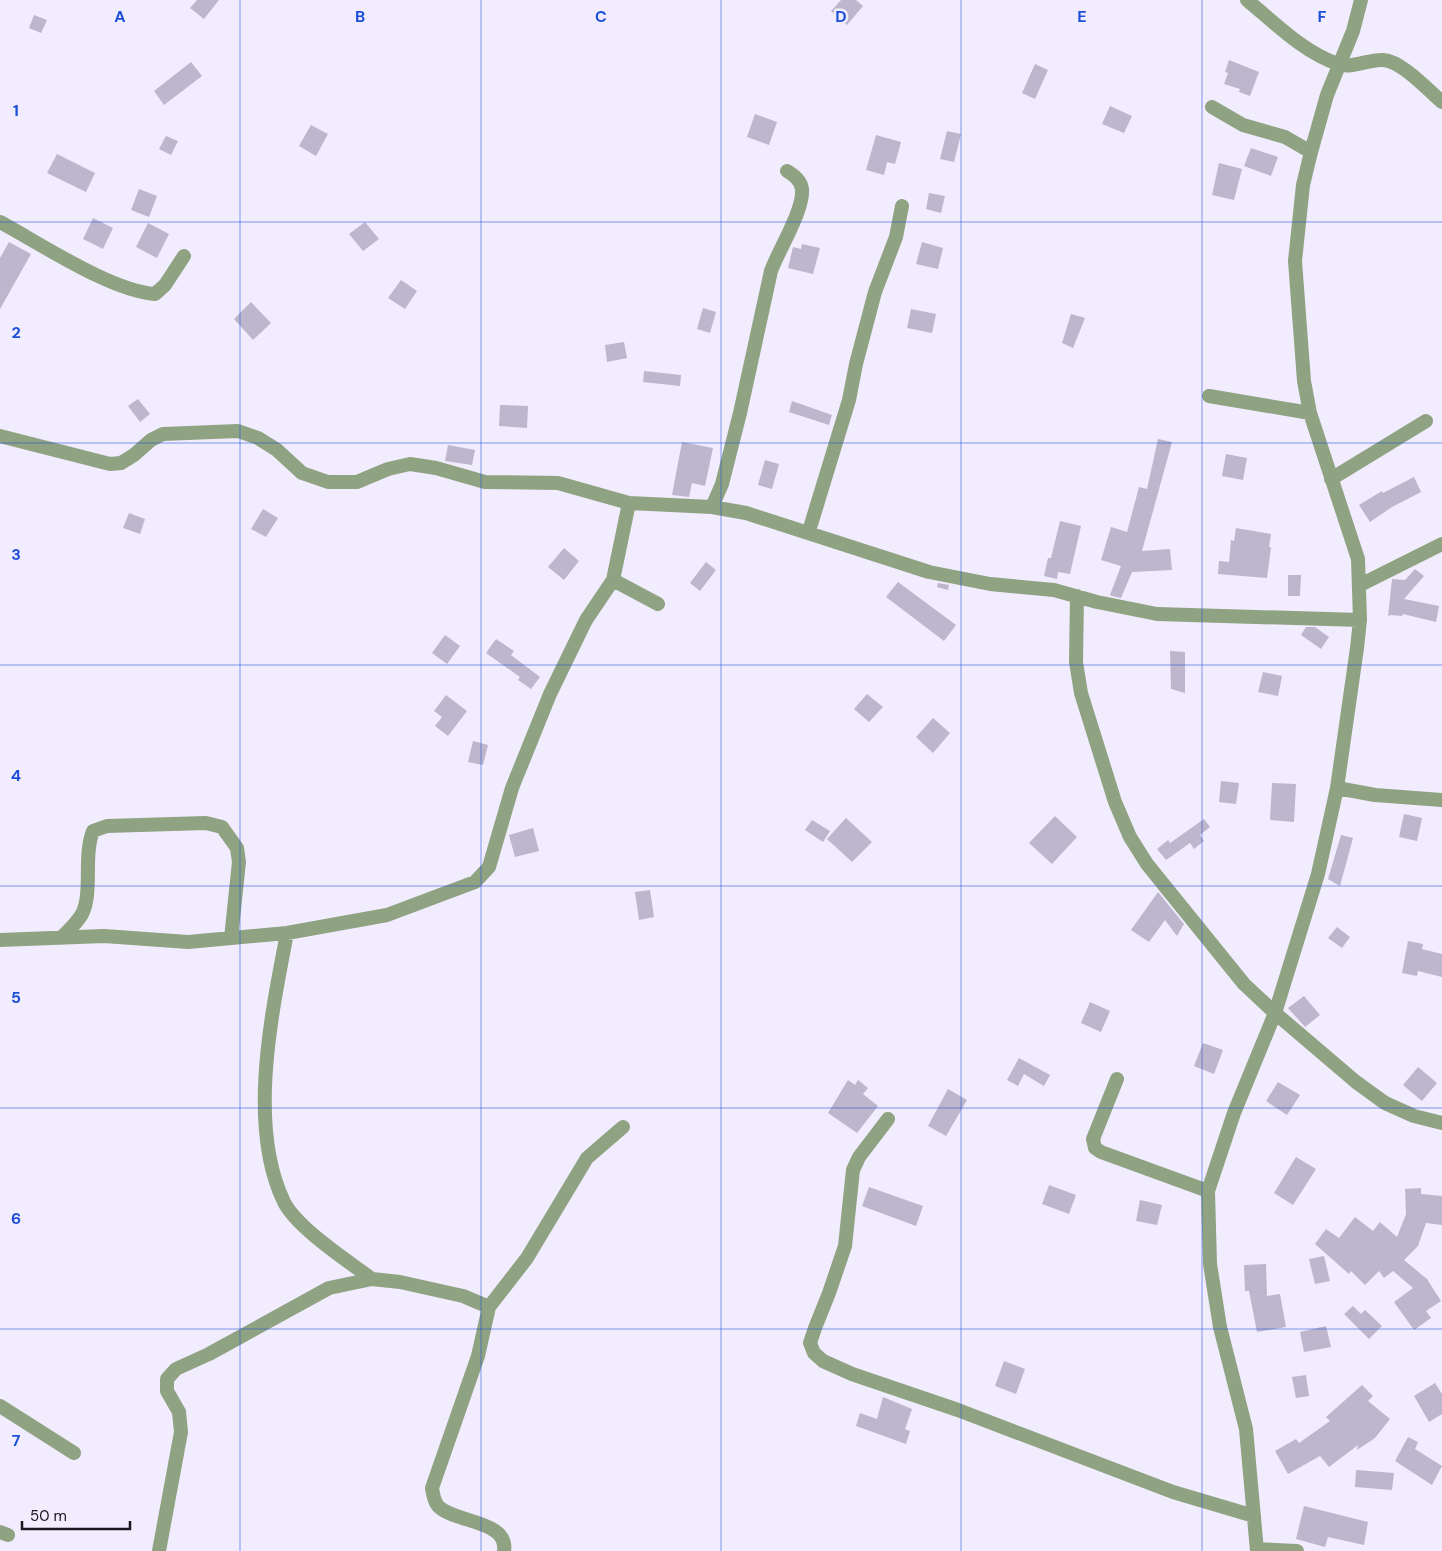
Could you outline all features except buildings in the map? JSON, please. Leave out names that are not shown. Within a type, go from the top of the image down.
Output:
[{"type":"street","points":[[1247,0],[1305,47],[1339,64],[1359,65],[1383,60],[1395,63],[1442,102]]},
{"type":"street","points":[[1297,1551],[1257,1550],[1246,1429],[1220,1327],[1210,1264],[1208,1191],[1234,1113],[1275,1014],[1318,874],[1337,788],[1360,620],[1358,559],[1310,413],[1302,361],[1295,261],[1303,185],[1311,152],[1339,64],[1354,31],[1361,0]]},
{"type":"street","points":[[1212,107],[1243,125],[1286,137],[1311,152]]},
{"type":"street","points":[[712,507],[722,484],[740,413],[771,270],[779,249],[796,217],[800,202],[802,188],[796,177],[788,171]]},
{"type":"street","points":[[809,532],[844,419],[875,292],[896,237],[902,206]]},
{"type":"street","points":[[0,222],[88,270],[140,293],[156,294],[166,285],[184,256]]},
{"type":"street","points":[[1209,396],[1310,413]]},
{"type":"street","points":[[1331,479],[1426,421]]},
{"type":"street","points":[[0,436],[110,464],[121,463],[134,455],[151,440],[163,434],[238,431],[258,438],[276,450],[302,473],[328,482],[356,482],[388,469],[410,464],[436,468],[485,482],[558,483],[629,503],[712,507],[746,513],[928,572],[990,584],[1054,590],[1158,614],[1360,620]]},
{"type":"street","points":[[0,940],[104,936],[188,942],[287,933],[387,915],[475,882],[489,867],[512,788],[536,728],[586,620],[613,580],[629,503]]},
{"type":"street","points":[[1360,585],[1442,544]]},
{"type":"street","points":[[613,580],[658,604]]},
{"type":"street","points":[[1077,596],[1076,662],[1081,693],[1115,802],[1130,837],[1147,864],[1244,984],[1275,1014],[1356,1082],[1385,1103],[1414,1116],[1442,1123]]},
{"type":"street","points":[[1337,788],[1375,795],[1442,800]]},
{"type":"street","points":[[61,938],[83,912],[86,900],[88,843],[93,831],[107,826],[206,823],[222,827],[237,848],[239,862],[231,938]]},
{"type":"street","points":[[287,933],[267,1050],[266,1123],[273,1168],[285,1203],[310,1232],[372,1279]]},
{"type":"street","points":[[1117,1079],[1094,1139],[1095,1148],[1101,1152],[1208,1191]]},
{"type":"street","points":[[888,1119],[859,1157],[853,1170],[844,1246],[829,1293],[814,1328],[810,1343],[814,1353],[822,1361],[852,1374],[958,1410],[1173,1492],[1254,1516]]},
{"type":"street","points":[[504,1551],[503,1539],[496,1530],[446,1512],[434,1500],[432,1488],[478,1356],[489,1307],[527,1258],[586,1158],[623,1127]]},
{"type":"street","points":[[159,1551],[181,1432],[179,1412],[167,1391],[167,1379],[176,1369],[209,1354],[329,1288],[372,1279],[400,1282],[463,1296],[489,1307]]},
{"type":"street","points":[[0,1406],[74,1453]]}]
